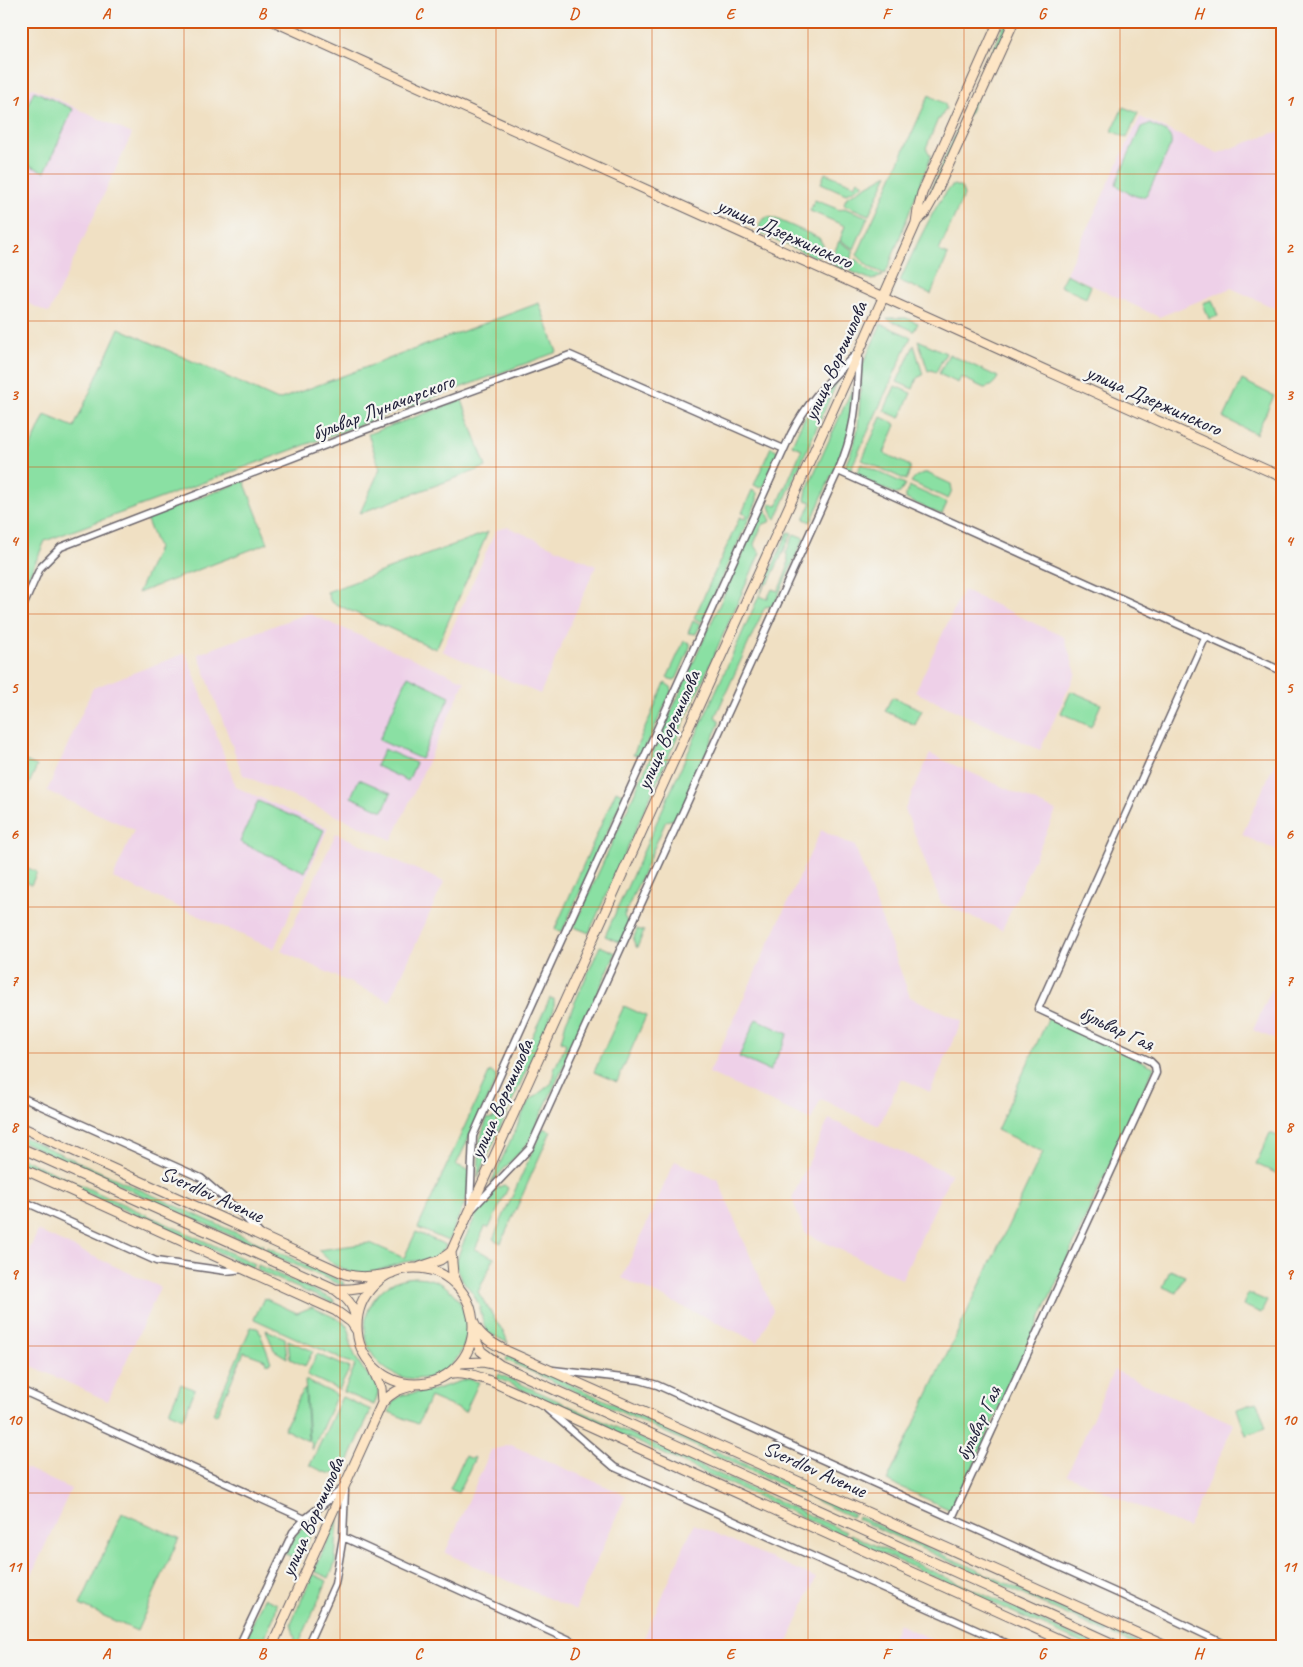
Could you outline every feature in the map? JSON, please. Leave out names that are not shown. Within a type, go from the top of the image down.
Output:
[{"type":"main road","name":"улица Дзержинского","points":[[273,21],[1282,477]]},
{"type":"main road","name":"улица Ворошилова","points":[[451,1252],[859,352],[916,222],[922,193],[999,21]]},
{"type":"main road","name":"улица Ворошилова","points":[[916,222],[934,197],[1014,21]]},
{"type":"main road","name":"Sverdlov Avenue","points":[[21,1127],[351,1276],[368,1278],[392,1273]]},
{"type":"main road","name":"Sverdlov Avenue","points":[[21,1148],[333,1288],[346,1297],[351,1304],[357,1327]]},
{"type":"main road","points":[[21,1168],[336,1311],[357,1327]]},
{"type":"main road","points":[[382,1403],[378,1379],[362,1350],[357,1327],[360,1309],[367,1294],[378,1282],[392,1273],[430,1265],[451,1252]]},
{"type":"main road","points":[[448,1374],[460,1363],[470,1346],[473,1334],[469,1304],[458,1288],[453,1274],[451,1252]]},
{"type":"main road","points":[[412,1268],[430,1270],[442,1275],[458,1288]]},
{"type":"main road","name":"Sverdlov Avenue","points":[[333,1288],[360,1288],[378,1282]]},
{"type":"main road","name":"Sverdlov Avenue","points":[[469,1304],[476,1327],[495,1345],[1166,1646]]},
{"type":"main road","name":"Sverdlov Avenue","points":[[473,1334],[481,1351],[500,1365],[1118,1646]]},
{"type":"main road","points":[[369,1362],[393,1380],[420,1384]]},
{"type":"main road","name":"Sverdlov Avenue","points":[[460,1363],[483,1362],[500,1365]]},
{"type":"main road","points":[[382,1403],[399,1389],[432,1382],[454,1372],[470,1374],[1074,1646]]},
{"type":"main road","name":"улица Ворошилова","points":[[272,1646],[382,1403]]},
{"type":"street","points":[[470,1210],[473,1136],[784,449],[800,415],[814,397],[859,352]]},
{"type":"street","points":[[470,1210],[530,1148],[838,471],[851,436],[855,415],[859,352]]},
{"type":"street","name":"бульвар Луначарского","points":[[21,611],[40,568],[61,547],[371,428],[570,355],[784,449]]},
{"type":"street","points":[[838,471],[1282,670]]},
{"type":"street","name":"бульвар Гая","points":[[952,1518],[1156,1074],[1155,1066],[1150,1061],[1038,1009],[1206,636]]},
{"type":"street","points":[[21,1097],[200,1178],[240,1212],[262,1236]]},
{"type":"street","points":[[21,1200],[156,1261],[226,1271],[244,1269]]},
{"type":"street","points":[[547,1369],[640,1380],[657,1385],[1126,1597],[1229,1646]]},
{"type":"street","points":[[21,1390],[304,1518]]},
{"type":"street","points":[[542,1405],[614,1467],[1012,1646]]},
{"type":"street","points":[[239,1646],[288,1542],[304,1518],[345,1486]]},
{"type":"street","points":[[307,1646],[335,1584],[343,1537],[345,1486]]},
{"type":"street","points":[[343,1537],[582,1646]]},
{"type":"shaded area","points":[[1200,21],[1263,21],[1222,32]]},
{"type":"shaded area","points":[[31,87],[132,134],[49,313],[21,300],[21,108]]},
{"type":"shaded area","points":[[1140,117],[1218,153],[1282,130],[1282,304],[1279,310],[1231,288],[1159,317],[1066,273]]},
{"type":"shaded area","points":[[508,527],[596,566],[540,694],[442,651],[496,530]]},
{"type":"shaded area","points":[[963,590],[1064,637],[1076,673],[1040,750],[915,692]]},
{"type":"shaded area","points":[[308,613],[465,681],[392,840],[243,775],[198,654]]},
{"type":"shaded area","points":[[186,653],[236,787],[328,828],[274,949],[113,878],[134,830],[47,791],[93,688]]},
{"type":"shaded area","points":[[1282,747],[1282,853],[1242,835]]},
{"type":"shaded area","points":[[930,754],[1056,811],[1002,930],[941,903],[905,809]]},
{"type":"shaded area","points":[[821,830],[855,846],[910,997],[962,1021],[930,1092],[901,1078],[879,1126],[821,1099],[811,1120],[709,1073]]},
{"type":"shaded area","points":[[336,833],[444,882],[390,1001],[281,951]]},
{"type":"shaded area","points":[[1282,967],[1282,1042],[1253,1030]]},
{"type":"shaded area","points":[[829,1119],[951,1174],[902,1279],[805,1233],[792,1198]]},
{"type":"shaded area","points":[[675,1161],[718,1180],[773,1310],[758,1342],[622,1278]]},
{"type":"shaded area","points":[[38,1231],[160,1287],[108,1401],[21,1361],[21,1268]]},
{"type":"shaded area","points":[[1114,1370],[1234,1424],[1188,1528],[1067,1475]]},
{"type":"shaded area","points":[[511,1445],[626,1495],[575,1610],[445,1553],[491,1450]]},
{"type":"shaded area","points":[[21,1466],[71,1489],[21,1598]]},
{"type":"shaded area","points":[[694,1524],[816,1578],[786,1646],[656,1646],[643,1640]]},
{"type":"shaded area","points":[[898,1624],[946,1646],[888,1646]]},
{"type":"green space","points":[[1006,21],[1011,21],[968,116],[965,114]]},
{"type":"green space","points":[[34,91],[73,109],[45,172],[21,162],[21,119]]},
{"type":"green space","points":[[929,95],[945,104],[946,108],[940,119],[938,119],[926,148],[931,156],[885,274],[869,267],[857,255]]},
{"type":"green space","points":[[1123,107],[1138,113],[1127,138],[1112,131]]},
{"type":"green space","points":[[962,119],[966,121],[927,202],[935,180]]},
{"type":"green space","points":[[1149,124],[1168,134],[1171,145],[1148,193],[1140,197],[1127,192],[1116,184],[1141,127]]},
{"type":"green space","points":[[825,173],[855,185],[858,180],[864,184],[846,194],[821,183]]},
{"type":"green space","points":[[888,174],[869,215],[845,205],[847,197]]},
{"type":"green space","points":[[954,185],[962,188],[964,195],[939,251],[948,255],[931,294],[900,281],[933,213],[941,199]]},
{"type":"green space","points":[[815,200],[840,210],[844,208],[868,217],[854,249],[840,240],[845,226],[810,211]]},
{"type":"green space","points":[[768,217],[819,238],[823,245],[821,253],[814,257],[763,234],[759,227],[763,220]]},
{"type":"green space","points":[[839,241],[854,251],[845,270],[830,263]]},
{"type":"green space","points":[[856,258],[868,270],[883,276],[872,280],[850,271]]},
{"type":"green space","points":[[1066,274],[1091,286],[1086,298],[1060,286]]},
{"type":"green space","points":[[1212,300],[1218,316],[1209,319],[1203,303]]},
{"type":"green space","points":[[539,303],[557,352],[45,541],[21,594],[21,468],[45,415],[74,427],[119,328],[278,400]]},
{"type":"green space","points":[[906,318],[918,323],[914,331],[887,319]]},
{"type":"green space","points":[[881,324],[911,337],[849,473],[846,469],[846,464],[858,428],[862,366]]},
{"type":"green space","points":[[918,340],[946,353],[936,372],[928,371]]},
{"type":"green space","points":[[914,345],[923,375],[917,378],[913,389],[897,382]]},
{"type":"green space","points":[[949,354],[998,377],[996,381],[989,387],[984,388],[961,377],[958,383],[939,374]]},
{"type":"green space","points":[[838,380],[776,519],[769,503],[777,506],[802,449],[792,445],[810,409],[821,395]]},
{"type":"green space","points":[[1242,380],[1274,396],[1256,434],[1224,418]]},
{"type":"green space","points":[[895,386],[911,393],[900,418],[884,411]]},
{"type":"green space","points":[[853,387],[851,418],[846,442],[811,522],[804,519],[812,502],[805,500],[807,489]]},
{"type":"green space","points":[[462,400],[486,467],[360,513],[380,469],[368,434]]},
{"type":"green space","points":[[881,417],[896,425],[884,453],[910,466],[906,480],[862,460]]},
{"type":"green space","points":[[771,447],[778,451],[778,455],[765,485],[760,488],[754,485]]},
{"type":"green space","points":[[861,464],[905,484],[900,493],[896,494],[855,476]]},
{"type":"green space","points":[[924,473],[951,484],[952,490],[948,499],[911,482],[915,477]]},
{"type":"green space","points":[[244,481],[268,543],[138,593],[158,548],[146,518]]},
{"type":"green space","points":[[909,486],[947,503],[942,514],[906,499]]},
{"type":"green space","points":[[752,490],[757,493],[757,501],[702,622],[694,618],[740,517],[745,519],[747,515],[742,513]]},
{"type":"green space","points":[[764,506],[771,521],[762,525],[754,544],[760,553],[589,933],[574,927]]},
{"type":"green space","points":[[488,532],[436,649],[331,602],[327,592]]},
{"type":"green space","points":[[788,532],[792,533],[769,582],[764,586],[760,596],[767,599],[772,589],[778,591],[784,577],[788,562],[786,553],[794,534],[804,538],[775,603],[765,607],[715,717],[719,720],[719,724],[678,818],[666,821],[624,916],[629,925],[621,943],[605,936]]},
{"type":"green space","points":[[693,621],[701,624],[696,634],[688,633]]},
{"type":"green space","points":[[684,641],[690,643],[690,647],[677,678],[674,680],[667,678]]},
{"type":"green space","points":[[408,676],[450,696],[421,759],[379,740]]},
{"type":"green space","points":[[665,683],[672,690],[642,755],[633,755]]},
{"type":"green space","points":[[1071,691],[1101,704],[1091,727],[1061,713]]},
{"type":"green space","points":[[892,697],[922,710],[915,725],[885,711]]},
{"type":"green space","points":[[384,749],[416,763],[408,781],[376,766]]},
{"type":"green space","points":[[21,759],[37,766],[21,802]]},
{"type":"green space","points":[[359,779],[391,793],[383,811],[351,797]]},
{"type":"green space","points":[[616,791],[624,795],[562,932],[555,929]]},
{"type":"green space","points":[[258,801],[324,830],[305,872],[240,842]]},
{"type":"green space","points":[[21,865],[37,872],[31,885],[21,880]]},
{"type":"green space","points":[[637,929],[644,931],[637,948],[633,940]]},
{"type":"green space","points":[[600,946],[616,953],[528,1143],[491,1183],[528,1102],[552,1083],[554,1070],[566,1044],[561,1041],[566,1022]]},
{"type":"green space","points":[[550,998],[554,999],[554,1009],[478,1177],[480,1139],[487,1119],[494,1118]]},
{"type":"green space","points":[[624,1006],[646,1016],[617,1082],[594,1072]]},
{"type":"green space","points":[[1049,1017],[1154,1067],[953,1511],[887,1481],[1043,1152],[997,1130]]},
{"type":"green space","points":[[756,1019],[788,1034],[770,1071],[739,1057]]},
{"type":"green space","points":[[490,1071],[496,1076],[496,1081],[456,1165],[471,1171],[466,1200],[448,1241],[418,1228]]},
{"type":"green space","points":[[543,1128],[551,1131],[501,1243],[493,1239]]},
{"type":"green space","points":[[1270,1133],[1282,1138],[1282,1176],[1256,1164]]},
{"type":"green space","points":[[21,1136],[263,1245],[261,1249],[21,1141]]},
{"type":"green space","points":[[21,1158],[255,1264],[253,1268],[21,1163]]},
{"type":"green space","points":[[504,1185],[508,1188],[489,1228],[485,1227],[475,1249],[494,1258],[478,1292],[508,1343],[487,1332],[478,1303],[459,1275],[456,1266],[462,1245],[481,1206],[488,1197]]},
{"type":"green space","points":[[416,1232],[446,1245],[440,1255],[435,1259],[404,1262],[373,1272],[355,1274],[334,1265],[318,1250],[370,1243],[404,1258]]},
{"type":"green space","points":[[267,1247],[343,1282],[344,1285],[266,1252]]},
{"type":"green space","points":[[258,1265],[334,1300],[335,1303],[257,1270]]},
{"type":"green space","points":[[1170,1270],[1185,1276],[1177,1293],[1163,1287]]},
{"type":"green space","points":[[416,1277],[426,1278],[445,1285],[459,1299],[466,1318],[466,1338],[459,1357],[445,1371],[426,1378],[416,1379],[406,1378],[387,1371],[373,1357],[366,1338],[365,1328],[366,1318],[373,1299],[387,1285],[406,1278]]},
{"type":"green space","points":[[1248,1293],[1267,1301],[1261,1313],[1243,1305]]},
{"type":"green space","points":[[264,1298],[297,1313],[312,1307],[347,1325],[350,1333],[350,1344],[356,1358],[378,1386],[378,1394],[374,1405],[344,1392],[355,1365],[254,1319]]},
{"type":"green space","points":[[251,1327],[258,1328],[271,1362],[267,1364],[266,1360],[244,1352],[215,1415],[213,1413]]},
{"type":"green space","points":[[266,1330],[285,1338],[287,1358],[274,1350]]},
{"type":"green space","points":[[288,1340],[313,1351],[305,1366],[290,1359]]},
{"type":"green space","points":[[317,1354],[350,1368],[339,1390],[307,1375]]},
{"type":"green space","points":[[508,1356],[854,1514],[852,1517],[506,1360]]},
{"type":"green space","points":[[499,1374],[846,1532],[844,1536],[497,1378]]},
{"type":"green space","points":[[467,1379],[479,1382],[465,1412],[430,1397],[418,1424],[389,1412],[393,1402],[402,1395],[434,1390]]},
{"type":"green space","points":[[305,1380],[337,1395],[312,1450],[312,1443],[309,1441]]},
{"type":"green space","points":[[181,1384],[195,1390],[183,1418],[169,1412]]},
{"type":"green space","points":[[305,1389],[308,1441],[284,1429],[301,1393]]},
{"type":"green space","points":[[342,1397],[371,1410],[346,1467],[342,1471],[333,1474],[310,1465]]},
{"type":"green space","points":[[1257,1402],[1266,1428],[1246,1435],[1237,1409]]},
{"type":"green space","points":[[465,1456],[471,1459],[475,1458],[458,1493],[450,1489]]},
{"type":"green space","points":[[324,1506],[301,1557],[297,1555],[294,1561],[290,1559],[291,1556],[285,1554],[297,1533]]},
{"type":"green space","points":[[122,1513],[179,1538],[137,1631],[80,1605]]},
{"type":"green space","points":[[858,1516],[1109,1630],[1107,1633],[857,1519]]},
{"type":"green space","points":[[338,1517],[335,1564],[329,1578],[314,1571]]},
{"type":"green space","points":[[850,1534],[1097,1646],[1088,1646],[848,1538]]},
{"type":"green space","points":[[313,1574],[327,1581],[298,1646],[292,1646],[295,1639],[291,1623]]},
{"type":"green space","points":[[264,1598],[277,1604],[275,1614],[261,1646],[242,1646]]},
{"type":"green space","points":[[1114,1632],[1145,1646],[1137,1646],[1112,1635]]}]
